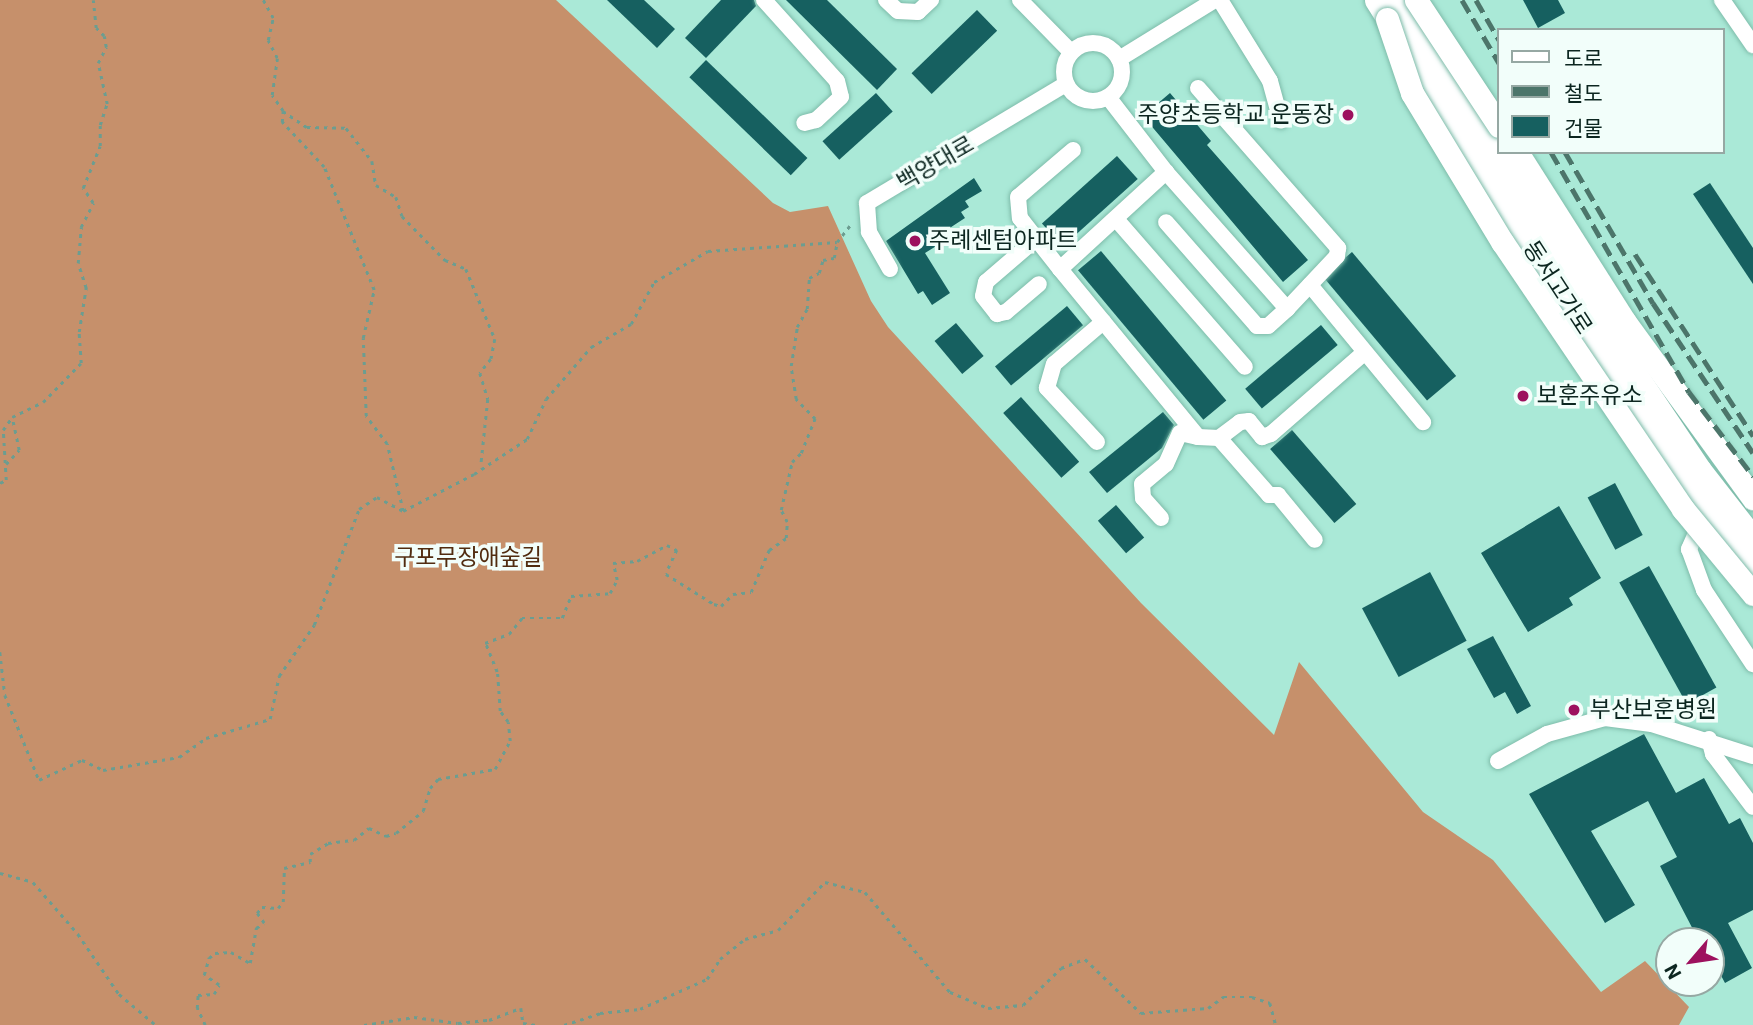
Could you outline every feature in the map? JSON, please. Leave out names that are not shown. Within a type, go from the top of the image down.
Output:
[{"type":"highway","points":[[1416,0],[1498,124]]},
{"type":"highway","points":[[1387,6],[1412,93],[1503,243],[1683,509],[1753,594]]},
{"type":"highway","name":"동서고가로","points":[[1387,6],[1700,470],[1753,538]]},
{"type":"highway","name":"동서고가로","points":[[1387,6],[1596,348],[1753,567]]},
{"type":"highway","points":[[1518,154],[1625,322],[1753,498]]},
{"type":"street","points":[[764,0],[837,81],[841,97],[816,120],[804,124]]},
{"type":"street","points":[[886,0],[898,11],[918,12],[931,0]]},
{"type":"street","points":[[1020,0],[1071,52]]},
{"type":"street","points":[[1119,59],[1218,0],[1270,81],[1281,121]]},
{"type":"street","points":[[1722,0],[1753,45]]},
{"type":"street","points":[[1097,43],[1119,59],[1119,84],[1108,97],[1089,102],[1066,84],[1064,67],[1071,52],[1097,43]]},
{"type":"street","name":"백양대로","points":[[867,203],[1066,84]]},
{"type":"street","points":[[1166,222],[1257,326],[1268,326],[1337,256],[1338,248],[1198,88]]},
{"type":"street","points":[[1108,97],[1166,172],[1287,309]]},
{"type":"street","points":[[1073,150],[1018,197],[1020,218],[1198,437]]},
{"type":"street","points":[[1060,269],[1166,172]]},
{"type":"street","points":[[867,203],[869,232],[890,269]]},
{"type":"street","points":[[1116,219],[1245,367]]},
{"type":"street","points":[[1036,239],[986,282],[983,296],[998,314],[1006,312],[1038,284]]},
{"type":"street","points":[[1310,285],[1423,422]]},
{"type":"street","points":[[1097,442],[1047,388],[1054,364],[1103,322]]},
{"type":"street","points":[[1161,518],[1143,498],[1142,484],[1166,464],[1181,433],[1219,438],[1240,422],[1249,421],[1262,437],[1271,434],[1364,353]]},
{"type":"street","points":[[1219,438],[1269,495],[1278,495],[1315,540]]},
{"type":"street","points":[[1703,516],[1689,549],[1704,590],[1753,664]]},
{"type":"street","points":[[1498,761],[1547,734],[1605,718],[1652,724],[1709,739],[1753,756]]},
{"type":"street","points":[[1709,739],[1720,763],[1753,807]]},
{"type":"street","points":[[1720,763],[1753,792]]},
{"type":"path","points":[[0,483],[6,480],[3,430],[12,417],[43,402],[81,363],[79,332],[86,288],[78,263],[81,228],[93,203],[83,187],[100,146],[100,125],[107,104],[98,63],[106,47],[104,36],[96,28],[93,0]]},
{"type":"path","points":[[263,0],[273,18],[268,40],[277,58],[272,95],[283,111],[307,127],[346,128],[372,161],[376,185],[396,197],[402,216],[444,260],[466,269],[495,340],[491,359],[480,373],[488,399],[481,467]]},
{"type":"path","points":[[283,111],[282,122],[324,167],[374,290],[363,338],[366,416],[387,444],[403,511]]},
{"type":"path","points":[[205,1025],[197,1008],[198,995],[214,994],[219,985],[204,975],[209,958],[215,953],[231,952],[250,963],[256,928],[264,923],[257,913],[262,907],[278,908],[283,902],[284,868],[310,862],[310,854],[328,843],[354,841],[369,828],[386,836],[396,833],[423,811],[429,788],[438,779],[495,769],[510,741],[509,722],[500,711],[497,672],[485,643],[509,634],[522,618],[562,618],[571,596],[610,593],[617,580],[613,563],[637,561],[667,545],[677,550],[666,574],[713,604],[721,606],[733,594],[751,592],[769,550],[786,538],[787,522],[781,510],[792,462],[801,453],[815,419],[796,399],[791,366],[797,327],[807,309],[809,278],[819,273],[823,260],[834,258],[837,243],[867,203]]},
{"type":"path","points":[[403,511],[527,439],[546,399],[591,347],[631,324],[654,282],[709,251],[837,243]]},
{"type":"path","points":[[6,464],[19,450],[12,417]]},
{"type":"path","points":[[0,652],[5,695],[39,780],[82,760],[103,770],[179,757],[206,738],[270,719],[279,676],[314,625],[359,509],[377,497],[403,511]]},
{"type":"path","points":[[0,873],[33,882],[78,934],[120,995],[156,1025]]},
{"type":"path","points":[[564,1025],[600,1013],[640,1009],[707,979],[720,959],[745,939],[778,930],[825,882],[864,892],[950,992],[988,1008],[1023,1004],[1061,968],[1085,959],[1141,1013],[1208,1008],[1223,997],[1252,997],[1270,1003],[1276,1025]]},
{"type":"path","points":[[364,1025],[414,1017],[458,1023],[489,1020],[521,1008],[523,1023],[536,1025]]},
{"type":"green space","name":"구포무장애숲길","points":[[0,0],[556,0],[773,203],[790,212],[828,206],[871,301],[888,327],[1141,603],[1274,735],[1299,662],[1423,812],[1493,860],[1601,992],[1645,961],[1655,971],[1655,997],[1679,997],[1689,1007],[1679,1025],[0,1025]]},
{"type":"building","points":[[607,0],[644,0],[675,29],[657,48]]},
{"type":"building","points":[[721,0],[754,0],[756,6],[706,58],[685,38]]},
{"type":"building","points":[[786,0],[827,0],[897,69],[877,90]]},
{"type":"building","points":[[1523,0],[1558,0],[1565,13],[1538,28]]},
{"type":"building","points":[[977,10],[997,31],[932,94],[912,73]]},
{"type":"building","points":[[706,60],[807,158],[791,175],[689,77]]},
{"type":"building","points":[[876,93],[893,112],[839,160],[822,141]]},
{"type":"building","points":[[1170,93],[1211,141],[1207,145],[1308,260],[1283,282],[1143,116]]},
{"type":"building","points":[[1117,156],[1138,179],[1063,247],[1042,224]]},
{"type":"building","name":"주례센텀아파트","points":[[974,178],[982,191],[965,201],[969,207],[961,212],[965,218],[942,233],[946,240],[925,253],[950,293],[932,305],[923,291],[918,294],[886,241]]},
{"type":"building","points":[[1710,183],[1753,248],[1753,284],[1693,194]]},
{"type":"building","points":[[1101,251],[1226,400],[1203,420],[1078,270]]},
{"type":"building","points":[[1352,252],[1456,376],[1427,401],[1323,276]]},
{"type":"building","points":[[1067,306],[1083,325],[1011,386],[995,366]]},
{"type":"building","points":[[956,323],[984,356],[962,374],[935,341]]},
{"type":"building","points":[[1321,325],[1338,345],[1262,409],[1245,389]]},
{"type":"building","points":[[1021,397],[1079,462],[1061,478],[1003,413]]},
{"type":"building","points":[[1163,412],[1174,425],[1162,448],[1107,493],[1089,472]]},
{"type":"building","points":[[1292,430],[1356,504],[1334,523],[1270,449]]},
{"type":"building","points":[[1615,483],[1643,535],[1615,550],[1588,498]]},
{"type":"building","points":[[1116,505],[1144,537],[1126,553],[1098,521]]},
{"type":"building","points":[[1559,506],[1601,578],[1569,598],[1573,605],[1528,632],[1481,553]]},
{"type":"building","points":[[1649,566],[1716,688],[1687,704],[1619,582]]},
{"type":"building","points":[[1430,572],[1467,641],[1399,677],[1362,608]]},
{"type":"building","points":[[1493,636],[1531,706],[1517,714],[1505,692],[1494,698],[1467,649]]},
{"type":"building","points":[[1644,734],[1676,793],[1704,778],[1729,824],[1740,818],[1753,843],[1753,910],[1728,923],[1752,968],[1725,983],[1725,927],[1692,927],[1660,866],[1677,857],[1648,801],[1591,831],[1635,905],[1605,923],[1529,794]]},
{"type":"railway","points":[[1462,0],[1498,61]]},
{"type":"railway","points":[[1476,0],[1498,38]]},
{"type":"railway","points":[[1552,154],[1689,392],[1753,476]]},
{"type":"railway","points":[[1566,154],[1653,303],[1753,453]]},
{"type":"railway","points":[[1635,254],[1753,436]]},
{"type":"place","name":"주양초등학교 운동장","points":[[1348,115]]},
{"type":"place","name":"주례센텀아파트","points":[[915,241]]},
{"type":"place","name":"보훈주유소","points":[[1523,396]]},
{"type":"place","name":"부산보훈병원","points":[[1574,710]]}]
